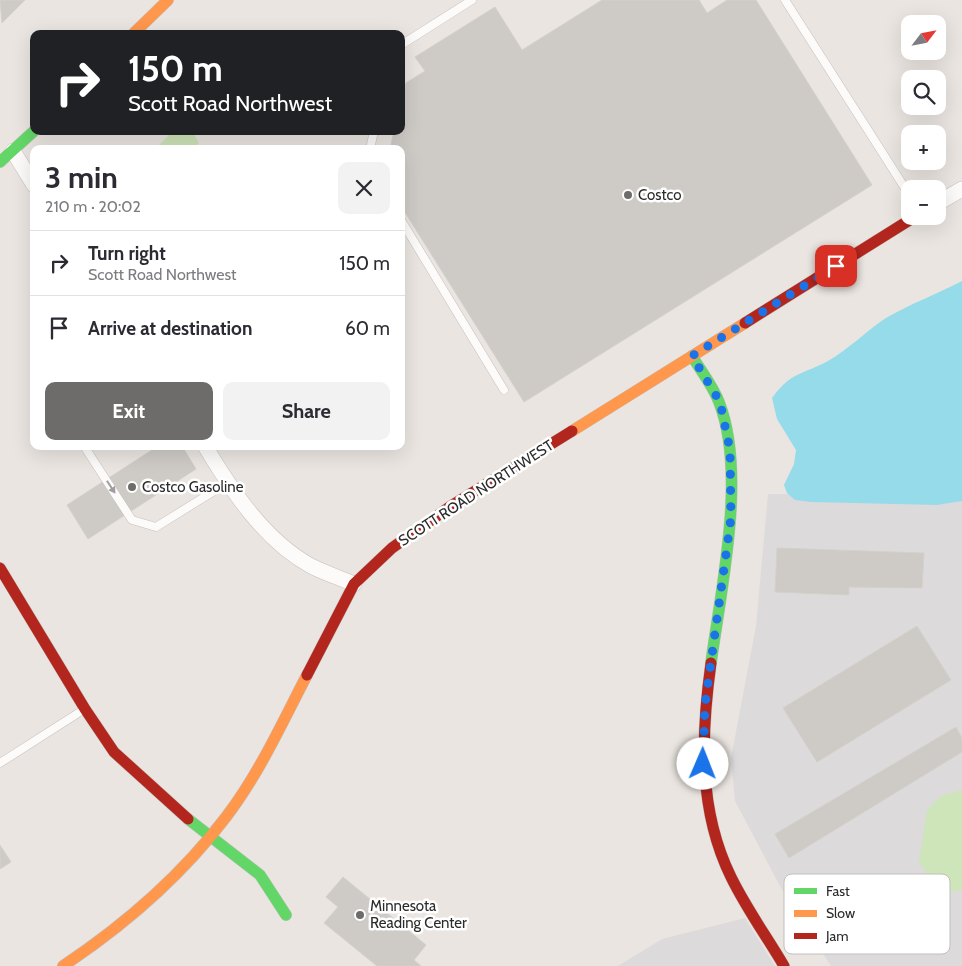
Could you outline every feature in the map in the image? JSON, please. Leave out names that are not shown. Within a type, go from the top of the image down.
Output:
[{"type":"street","points":[[137,30],[168,0]]},
{"type":"street","points":[[0,162],[30,135]]},
{"type":"street","points":[[13,151],[30,179]]},
{"type":"street","points":[[946,198],[962,189]]},
{"type":"street","name":"SCOTT ROAD NORTHWEST","points":[[63,966],[96,944],[174,876],[226,817],[266,752],[354,584],[392,548],[451,506],[902,225]]},
{"type":"street","points":[[692,356],[720,402],[730,450],[731,518],[705,705],[703,764],[708,803],[716,837],[730,877],[784,966]]},
{"type":"street","points":[[207,450],[233,492],[278,542],[311,566],[354,584]]},
{"type":"street","points":[[0,568],[85,709],[114,752],[170,805],[260,875],[286,915]]},
{"type":"lane","points":[[405,42],[472,0]]},
{"type":"lane","points":[[785,0],[901,182]]},
{"type":"lane","points":[[405,227],[504,390]]},
{"type":"lane","points":[[87,450],[132,520],[140,524],[156,527],[227,483]]},
{"type":"lane","points":[[0,763],[85,709]]},
{"type":"shaded area","points":[[768,494],[962,495],[962,966],[831,966],[823,954],[950,954],[950,874],[784,874],[784,893],[781,888],[735,801],[731,758],[756,626]]},
{"type":"shaded area","points":[[745,918],[775,966],[618,966],[662,939]]},
{"type":"green space","points":[[169,135],[194,135],[199,143],[196,145],[159,145]]},
{"type":"green space","points":[[962,790],[962,890],[950,892],[950,874],[927,874],[919,862],[927,810],[941,796]]},
{"type":"water","points":[[962,281],[962,501],[937,505],[795,500],[787,493],[784,485],[794,464],[796,450],[777,419],[772,398],[792,378],[836,356],[886,318]]},
{"type":"building","points":[[0,0],[25,0],[2,23]]},
{"type":"building","name":"Costco","points":[[602,0],[699,0],[707,13],[727,0],[756,0],[872,185],[524,402],[405,212],[405,145],[391,145],[393,135],[405,135],[406,83],[425,71],[415,57],[495,7],[522,50]]},
{"type":"building","name":"Costco Gasoline","points":[[152,450],[184,450],[196,469],[88,539],[67,505]]},
{"type":"building","points":[[777,548],[924,553],[922,588],[849,587],[849,595],[775,592]]},
{"type":"building","points":[[917,626],[951,680],[817,762],[783,708]]},
{"type":"building","points":[[956,727],[962,738],[962,752],[789,858],[775,834]]},
{"type":"building","points":[[0,845],[11,862],[0,869]]},
{"type":"building","name":"Minnesota Reading Center","points":[[343,877],[426,945],[414,960],[421,966],[377,966],[324,923],[338,907],[326,897]]},
{"type":"traffic: fast","points":[[0,162],[30,135]]},
{"type":"traffic: fast","points":[[692,356],[719,402],[727,431],[731,463],[729,531],[711,663]]},
{"type":"traffic: fast","points":[[188,819],[260,875],[286,915]]},
{"type":"traffic: slow","points":[[137,30],[168,0]]},
{"type":"traffic: slow","points":[[572,431],[745,323]]},
{"type":"traffic: slow","points":[[63,966],[129,917],[171,879],[209,838],[238,801],[249,783],[307,675]]},
{"type":"traffic: jam","points":[[745,323],[902,225]]},
{"type":"traffic: jam","points":[[307,675],[354,584],[392,548],[451,506],[572,431]]},
{"type":"traffic: jam","points":[[0,568],[85,709],[114,752],[188,819]]},
{"type":"traffic: jam","points":[[711,663],[704,745],[708,799],[713,825],[720,852],[737,889],[784,966]]},
{"type":"place","name":"Costco","points":[[628,195]]},
{"type":"place","name":"Costco Gasoline","points":[[132,487]]},
{"type":"place","name":"Minnesota Reading Center","points":[[360,915]]},
{"type":"route","points":[[703,764],[705,705],[731,518],[730,450],[720,402],[692,356],[836,266]]}]
